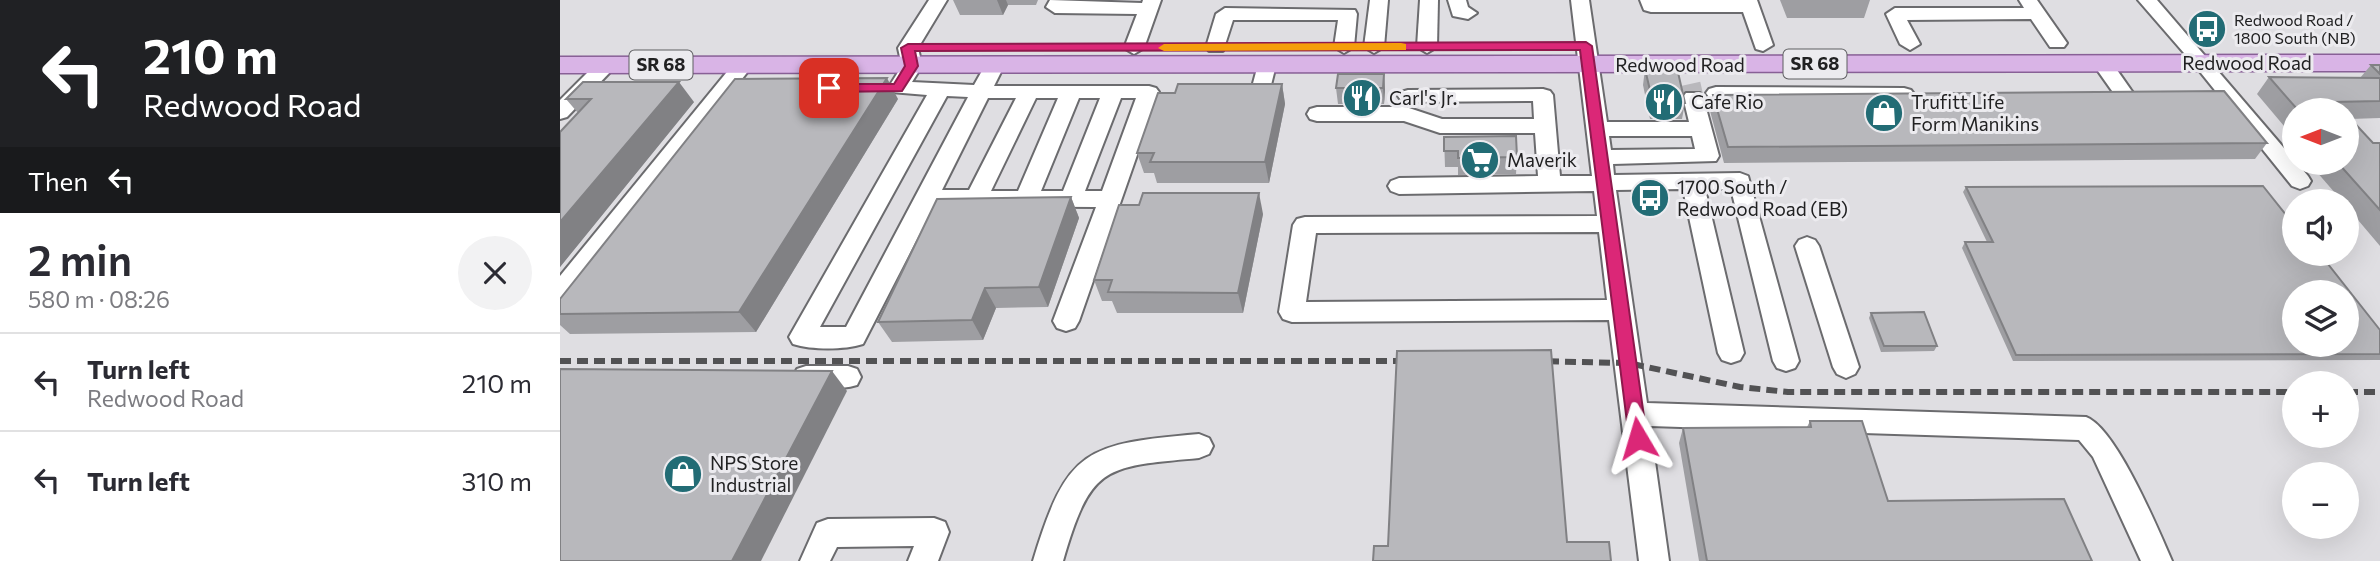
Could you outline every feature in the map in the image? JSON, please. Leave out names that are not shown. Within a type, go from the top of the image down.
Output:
[{"type":"main road","name":"Redwood Road","points":[[560,65],[823,66],[910,57],[1134,48],[1427,47],[1587,55],[1690,82],[1763,55],[1910,44],[2380,43]]},
{"type":"main road","name":"Redwood Road","points":[[560,48],[910,57],[994,66],[1266,65],[1587,55],[1763,55],[1893,64],[2380,63]]},
{"type":"street","points":[[898,88],[938,0]]},
{"type":"street","points":[[1059,0],[1055,7],[1151,4],[1134,48]]},
{"type":"street","points":[[1374,47],[1380,0]]},
{"type":"street","points":[[1427,47],[1429,0]]},
{"type":"street","points":[[1580,0],[1654,561]]},
{"type":"street","points":[[1649,0],[1651,6],[1749,3],[1774,93]]},
{"type":"street","points":[[2147,0],[2229,93],[2300,181]]},
{"type":"street","points":[[1216,47],[1225,14],[1352,7],[1344,47]]},
{"type":"street","points":[[1910,44],[1895,13],[2033,7],[2057,43]]},
{"type":"street","points":[[1716,93],[1914,94],[1893,64]]},
{"type":"street","points":[[2103,64],[2124,94]]},
{"type":"street","points":[[560,112],[606,65]]},
{"type":"street","points":[[1223,95],[1261,93],[1266,65]]},
{"type":"street","points":[[560,293],[742,66]]},
{"type":"street","points":[[806,88],[823,66]]},
{"type":"street","points":[[940,90],[802,337],[854,337],[994,66]]},
{"type":"street","points":[[1066,321],[1157,66]]},
{"type":"street","points":[[1600,157],[1707,156],[1690,82]]},
{"type":"street","points":[[872,88],[1113,92],[1173,96]]},
{"type":"street","points":[[976,199],[1029,92]]},
{"type":"street","points":[[1026,199],[1070,92]]},
{"type":"street","points":[[1071,199],[1113,92]]},
{"type":"street","points":[[2099,94],[2150,93]]},
{"type":"street","points":[[2203,93],[2229,93]]},
{"type":"street","points":[[1408,96],[1543,95],[1550,184]]},
{"type":"street","points":[[1317,114],[1406,114],[1440,126],[1545,126]]},
{"type":"street","points":[[1597,129],[1700,129]]},
{"type":"street","points":[[1681,181],[1731,353]]},
{"type":"street","points":[[1399,186],[1740,181],[1786,361]]},
{"type":"street","points":[[927,198],[1110,199]]},
{"type":"street","points":[[1609,224],[1305,225],[1292,312],[1621,310]]},
{"type":"street","points":[[1807,246],[1846,367]]},
{"type":"street","points":[[779,377],[848,377]]},
{"type":"street","points":[[1635,414],[2086,429],[2103,449],[2157,561]]},
{"type":"street","points":[[1048,561],[1073,491],[1088,471],[1111,458],[1199,446]]},
{"type":"street","points":[[815,561],[828,533],[934,532],[923,561]]},
{"type":"building","points":[[2371,65],[2380,65],[2380,74]]},
{"type":"building","points":[[1677,68],[1685,103],[1653,103],[1645,69]]},
{"type":"building","points":[[1338,74],[1384,74],[1383,88],[1336,88]]},
{"type":"building","points":[[2269,77],[2380,78],[2380,101],[2359,101],[2359,98],[2287,98]]},
{"type":"building","points":[[887,78],[739,312],[560,314],[560,299],[735,79]]},
{"type":"building","points":[[583,82],[679,82],[560,222],[560,132],[591,99],[566,99]]},
{"type":"building","points":[[1178,84],[1282,84],[1265,162],[1150,162],[1154,153],[1137,153],[1158,93],[1175,93]]},
{"type":"building","points":[[2224,91],[2267,143],[1728,147],[1713,95]]},
{"type":"building","points":[[2359,128],[2373,143],[2380,143],[2380,210],[2349,175],[2359,175]]},
{"type":"building","points":[[1516,136],[1517,157],[1458,158],[1458,151],[1444,151],[1444,137]]},
{"type":"building","points":[[2263,186],[2282,210],[2282,266],[2329,266],[2341,280],[2282,280],[2282,354],[2016,355],[1965,242],[1993,242],[1966,187]]},
{"type":"building","points":[[1143,193],[1259,193],[1238,293],[1108,292],[1112,280],[1094,280],[1119,205],[1139,205]]},
{"type":"building","points":[[1071,197],[1039,287],[985,288],[972,320],[878,322],[937,199]]},
{"type":"building","points":[[2359,303],[2380,330],[2380,354],[2359,354]]},
{"type":"building","points":[[1924,312],[1937,346],[1884,346],[1871,313]]},
{"type":"building","points":[[1551,350],[1567,542],[1609,542],[1611,561],[1373,561],[1374,546],[1388,546],[1397,351]]},
{"type":"building","name":"NPS Store Industrial","points":[[560,369],[832,371],[732,561],[560,561]]},
{"type":"building","points":[[1810,421],[1862,421],[1888,501],[2064,499],[2092,561],[1707,561],[1683,428],[1811,427]]},
{"type":"tunnel","points":[[1690,84],[1693,97]]},
{"type":"railway","points":[[560,361],[1415,361]]},
{"type":"railway","points":[[1531,361],[1628,363],[1740,387],[1788,392],[2282,392]]},
{"type":"railway","points":[[2359,392],[2380,392]]},
{"type":"slow traffic","points":[[1164,48],[1401,47]]},
{"type":"place","name":"Redwood Road / 1800 South (NB)","points":[[2207,29]]},
{"type":"place","name":"Carl's Jr.","points":[[1362,98]]},
{"type":"place","name":"Cafe Rio","points":[[1664,102]]},
{"type":"place","name":"Trufitt Life Form Manikins","points":[[1884,113]]},
{"type":"place","name":"Maverik","points":[[1480,160]]},
{"type":"place","name":"1700 South / Redwood Road (EB)","points":[[1650,198]]},
{"type":"place","name":"NPS Store Industrial","points":[[683,474]]},
{"type":"route","points":[[829,88],[898,88],[912,66],[908,48],[1586,46],[1638,438]]}]
